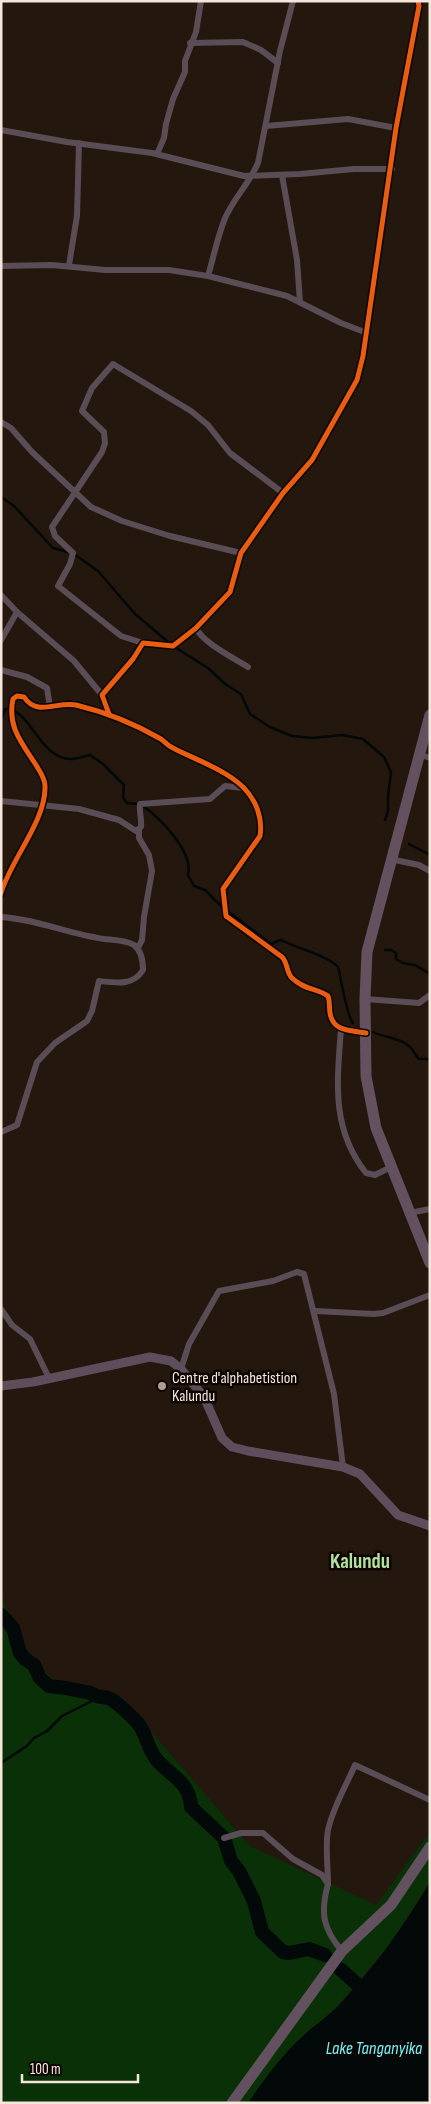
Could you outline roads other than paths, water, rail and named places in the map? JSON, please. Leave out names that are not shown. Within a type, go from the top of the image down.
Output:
[{"type":"highway","points":[[430,715],[424,756],[390,860],[367,952],[365,999],[366,1076],[376,1128],[393,1166],[430,1263]]},
{"type":"highway","points":[[232,2103],[342,1951],[391,1905],[430,1848]]},
{"type":"street","points":[[158,154],[164,138],[173,98],[185,72],[185,61],[190,43],[196,32],[201,1]]},
{"type":"street","points":[[208,276],[225,218],[242,188],[252,176],[258,163],[278,63],[293,1]]},
{"type":"street","points":[[283,493],[230,453],[208,425],[191,411],[112,364],[92,388],[82,411],[104,432],[102,452],[79,485],[76,494],[68,502],[52,527],[55,536],[73,553],[70,564],[58,586],[121,636],[143,643],[174,646],[196,628],[230,592],[241,553],[283,493],[312,460],[357,380],[367,333],[392,169],[396,128],[419,6],[418,1]]},
{"type":"street","points":[[190,43],[243,42],[261,50],[278,63]]},
{"type":"street","points":[[266,126],[348,119],[396,128]]},
{"type":"street","points":[[1,130],[158,154],[232,174],[252,176],[354,169],[392,169]]},
{"type":"street","points":[[68,266],[77,216],[79,143]]},
{"type":"street","points":[[282,175],[297,260],[300,302]]},
{"type":"street","points":[[1,266],[68,266],[105,270],[169,270],[208,276],[266,290],[300,302],[341,323],[367,333]]},
{"type":"street","points":[[1,422],[11,428],[32,452],[91,507],[122,521],[170,536],[241,553]]},
{"type":"street","points":[[1,595],[17,612],[74,661],[102,695],[108,714]]},
{"type":"street","points":[[1,640],[17,612]]},
{"type":"street","points":[[196,628],[199,633],[223,652],[248,667]]},
{"type":"street","points":[[102,695],[133,659],[143,643]]},
{"type":"street","points":[[1,670],[27,677],[47,688],[50,707]]},
{"type":"street","points":[[1,893],[12,865],[42,806],[45,785],[43,776],[19,739],[10,712],[13,699],[17,696],[24,697],[27,703],[36,708],[73,704],[108,714],[162,740],[170,747],[219,771],[244,788],[256,806],[260,817],[260,836],[222,888],[226,916],[282,957],[285,960],[289,976],[308,989],[328,996],[333,1023],[341,1029],[366,1033]]},
{"type":"street","points":[[138,948],[142,940],[152,871],[149,854],[139,838],[142,820],[139,815],[140,804],[210,799],[225,786],[244,788]]},
{"type":"street","points":[[1,801],[79,809],[119,820],[130,829],[139,830]]},
{"type":"street","points":[[390,860],[419,866],[430,871]]},
{"type":"street","points":[[1,917],[28,920],[78,934],[130,943],[138,948],[143,962],[143,970],[139,976],[129,982],[100,981],[92,1011],[87,1021],[55,1043],[40,1059],[34,1069],[18,1125],[1,1132]]},
{"type":"street","points":[[365,999],[419,1003],[430,995]]},
{"type":"street","points":[[341,1029],[338,1086],[343,1133],[366,1173],[375,1175],[393,1166]]},
{"type":"street","points":[[410,1213],[430,1209]]},
{"type":"street","points":[[181,1369],[189,1344],[219,1291],[273,1281],[297,1272],[304,1274],[334,1394],[343,1467]]},
{"type":"street","points":[[314,1311],[374,1314],[430,1295]]},
{"type":"street","points":[[1,1309],[12,1325],[30,1338],[48,1378]]},
{"type":"street","points":[[1,1386],[150,1357],[171,1361],[181,1369],[204,1397],[222,1438],[232,1447],[248,1452],[343,1467],[360,1474],[398,1516],[430,1526]]},
{"type":"street","points":[[342,1951],[330,1936],[325,1922],[324,1899],[328,1884],[328,1830],[333,1813],[355,1765],[430,1800]]},
{"type":"street","points":[[224,1838],[241,1833],[263,1833],[293,1859],[322,1875],[328,1884]]},
{"type":"water","name":"Lake Tanganyika","points":[[430,1882],[430,2103],[248,2103],[287,2053],[335,2009],[377,1961]]},
{"type":"waterway","points":[[1,497],[14,506],[53,548],[68,552]]},
{"type":"waterway","points":[[74,554],[98,571],[135,614],[173,646],[208,668],[225,684],[241,694],[250,714],[270,727],[292,736],[313,738],[342,735],[363,739],[384,757],[391,772],[388,811],[385,820]]},
{"type":"waterway","points":[[1,720],[5,709],[14,711],[21,716],[43,743],[60,757],[73,759],[90,755],[103,764],[124,785],[123,798],[127,803],[138,804]]},
{"type":"waterway","points":[[143,806],[166,827],[181,846],[186,856],[188,875],[194,886],[205,890],[221,906],[271,944],[281,940],[327,959],[338,967],[346,1006],[353,1023]]},
{"type":"waterway","points":[[409,844],[430,855]]},
{"type":"waterway","points":[[385,950],[391,950],[396,953],[396,959],[403,963],[415,965],[430,974]]},
{"type":"waterway","points":[[373,1032],[405,1043],[419,1059],[430,1059]]},
{"type":"waterway","points":[[1,1615],[13,1628],[20,1653],[34,1665],[40,1678],[49,1686],[89,1692],[111,1699],[137,1723],[157,1760],[184,1786],[190,1798],[191,1807],[224,1838],[231,1861],[239,1871],[254,1901],[262,1932],[283,1952],[289,1953],[309,1949],[325,1955]]},
{"type":"waterway","points":[[1,1763],[27,1746],[34,1738],[47,1731],[62,1716],[90,1702],[96,1696]]},
{"type":"waterway","points":[[340,1969],[357,1984]]},
{"type":"place","name":"Centre d'alphabetistion Kalundu","points":[[162,1386]]},
{"type":"district","name":"Kalundu","points":[[360,1561]]}]
